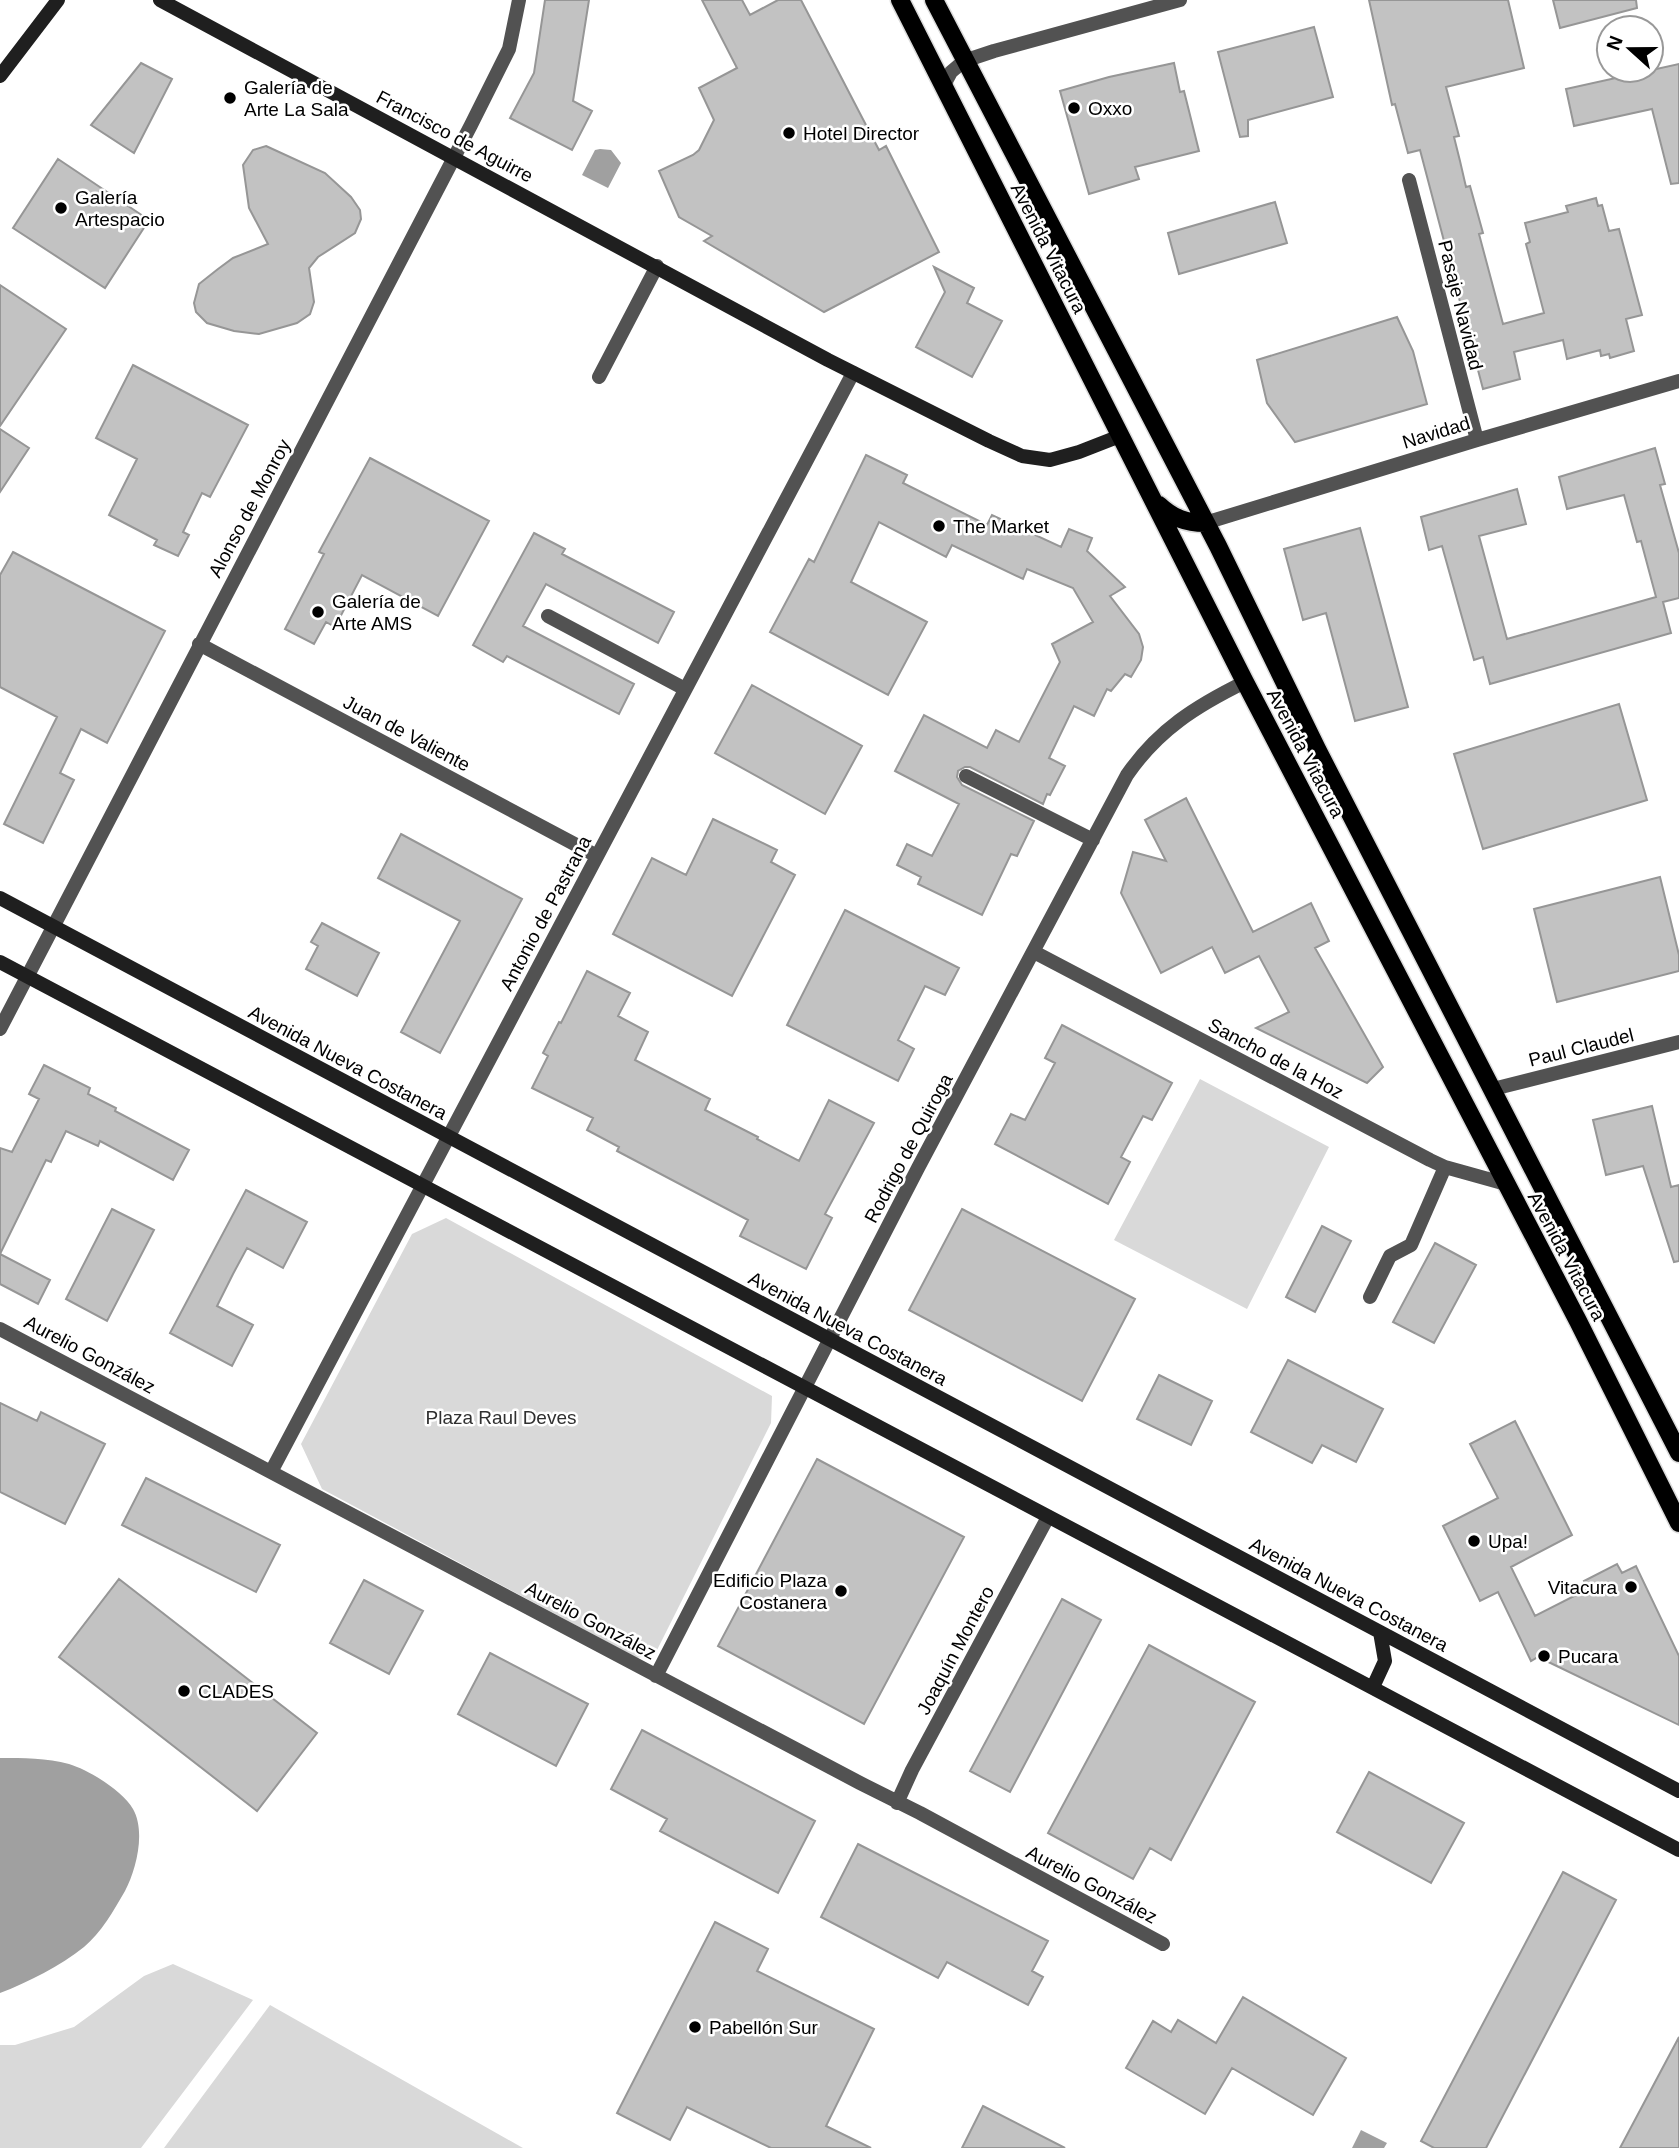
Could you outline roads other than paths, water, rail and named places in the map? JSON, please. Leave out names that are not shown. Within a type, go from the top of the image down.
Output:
[{"type":"main road","points":[[0,76],[58,0]]},
{"type":"main road","name":"Francisco de Aguirre","points":[[160,0],[853,373],[1021,456],[1050,460],[1120,436]]},
{"type":"main road","name":"Avenida Vitacura","points":[[900,0],[1245,682],[1578,1321],[1679,1523]]},
{"type":"main road","name":"Avenida Vitacura","points":[[934,0],[1205,523],[1317,749],[1679,1453]]},
{"type":"main road","points":[[1154,501],[1177,519],[1205,523]]},
{"type":"main road","name":"Avenida Nueva Costanera","points":[[0,898],[1679,1791]]},
{"type":"main road","points":[[0,962],[1679,1850]]},
{"type":"main road","points":[[1373,1688],[1385,1661],[1380,1632]]},
{"type":"street","name":"Alonso de Monroy","points":[[0,1029],[455,158],[509,49],[519,0]]},
{"type":"street","points":[[944,85],[951,72],[964,61],[1180,0]]},
{"type":"street","name":"Pasaje Navidad","points":[[1409,180],[1477,440]]},
{"type":"street","points":[[599,377],[657,266]]},
{"type":"street","name":"Antonio de Pastrana","points":[[271,1472],[853,373]]},
{"type":"street","name":"Navidad","points":[[1205,523],[1679,382]]},
{"type":"street","points":[[548,616],[685,689]]},
{"type":"street","name":"Juan de Valiente","points":[[199,644],[597,856]]},
{"type":"street","name":"Rodrigo de Quiroga","points":[[656,1676],[829,1340],[1127,775],[1144,751],[1190,711],[1245,682]]},
{"type":"street","points":[[966,776],[1093,840]]},
{"type":"street","name":"Sancho de la Hoz","points":[[1034,952],[1445,1167],[1506,1184]]},
{"type":"street","name":"Paul Claudel","points":[[1493,1090],[1679,1042]]},
{"type":"street","points":[[1370,1297],[1390,1256],[1411,1245],[1445,1167]]},
{"type":"street","name":"Aurelio González","points":[[0,1329],[897,1803],[932,1819],[1163,1944]]},
{"type":"street","name":"Joaquín Montero","points":[[897,1803],[912,1770],[1048,1517]]},
{"type":"place","name":"Galería de Arte La Sala","points":[[230,98]]},
{"type":"place","name":"Oxxo","points":[[1074,108]]},
{"type":"place","name":"Hotel Director","points":[[789,133]]},
{"type":"place","name":"Galería Artespacio","points":[[61,208]]},
{"type":"place","name":"The Market","points":[[939,526]]},
{"type":"place","name":"Galería de Arte AMS","points":[[318,612]]},
{"type":"place","name":"Upa!","points":[[1474,1541]]},
{"type":"place","name":"Vitacura","points":[[1631,1587]]},
{"type":"place","name":"Edificio Plaza Costanera","points":[[841,1591]]},
{"type":"place","name":"Pucara","points":[[1544,1656]]},
{"type":"place","name":"CLADES","points":[[184,1691]]},
{"type":"place","name":"Pabellón Sur","points":[[695,2027]]},
{"type":"park label","name":"Plaza Raul Deves","points":[[501,1417]]}]
